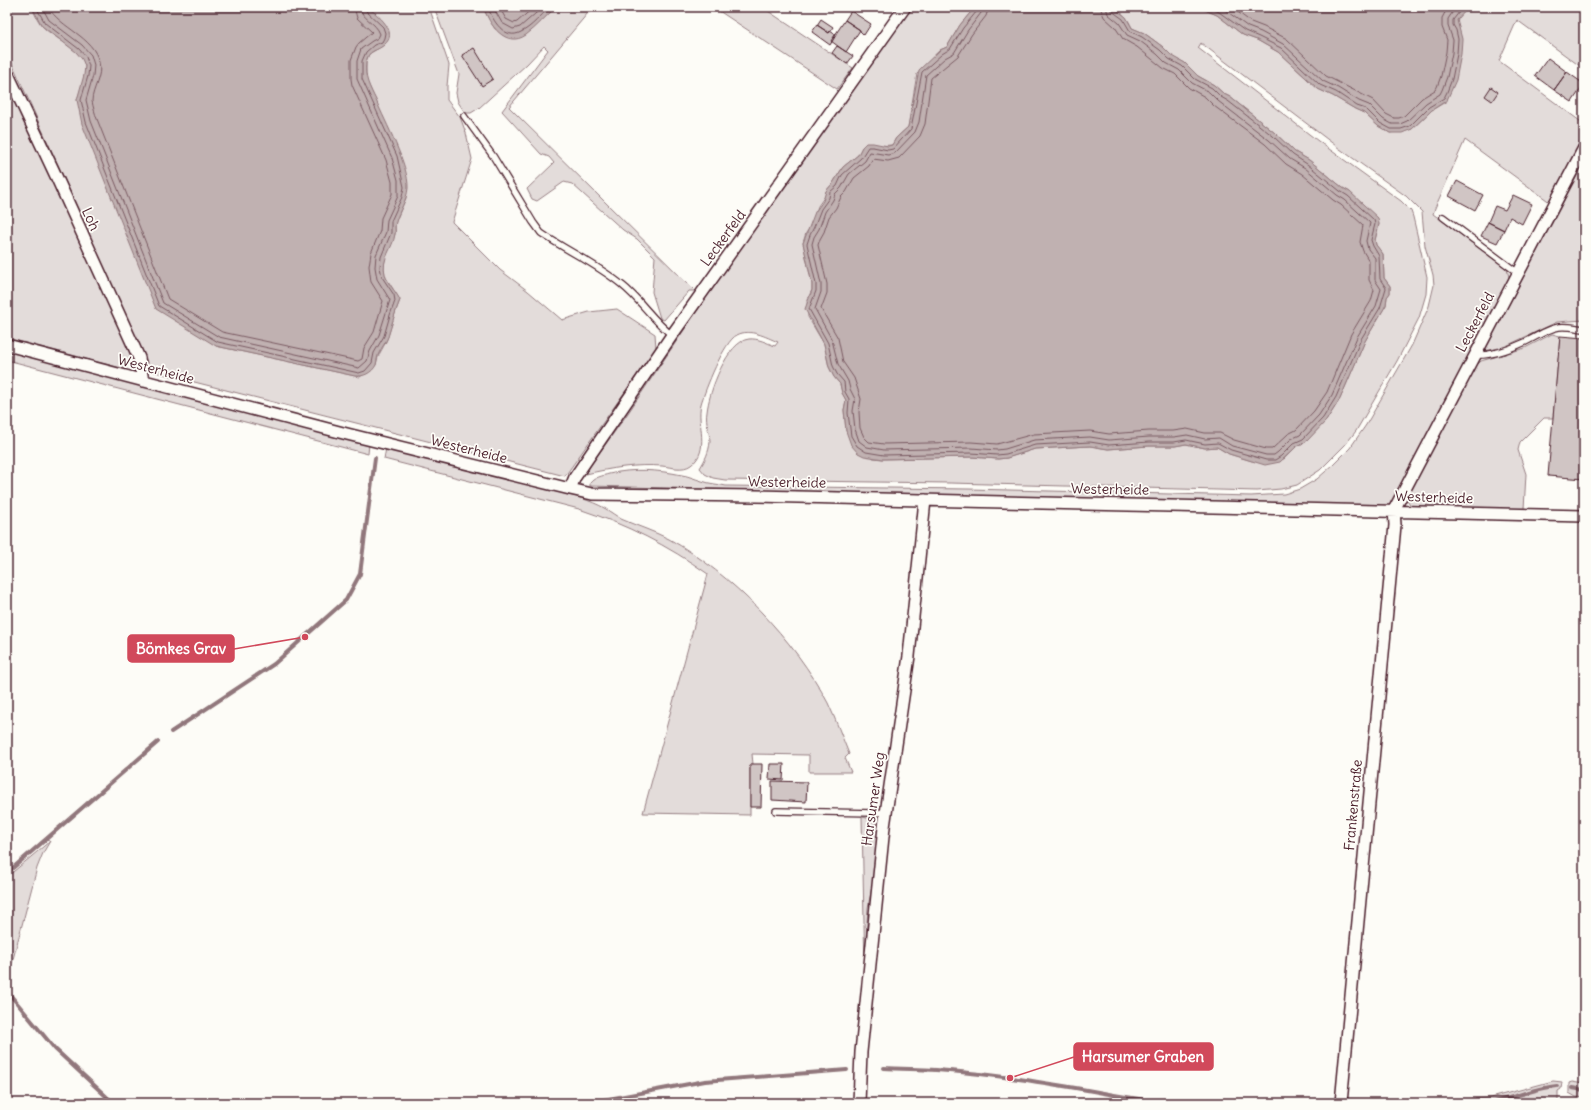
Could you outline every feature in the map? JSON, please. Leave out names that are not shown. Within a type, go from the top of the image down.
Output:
[{"type":"street","name":"Leckerfeld","points":[[570,489],[576,477],[672,335],[905,7]]},
{"type":"street","name":"Loh","points":[[7,72],[139,358],[143,381]]},
{"type":"street","name":"Leckerfeld","points":[[1394,510],[1584,148]]},
{"type":"street","name":"Westerheide","points":[[7,345],[347,434],[592,494],[756,496],[1394,510],[1584,516]]},
{"type":"street","name":"Harsumer Weg","points":[[859,1103],[861,1052],[886,812],[909,656],[926,500]]},
{"type":"street","name":"Frankenstraße","points":[[1341,1103],[1395,525],[1394,510]]},
{"type":"lane","points":[[464,116],[493,156],[541,233],[622,285],[642,303],[660,326],[672,335]]},
{"type":"lane","points":[[1443,217],[1518,273]]},
{"type":"lane","points":[[1475,355],[1486,356],[1523,343],[1549,330],[1560,327],[1584,329]]},
{"type":"lane","points":[[776,811],[886,812]]},
{"type":"shaded area","points":[[7,7],[32,7],[42,26],[73,49],[83,60],[85,75],[77,100],[216,346],[360,377],[376,365],[378,357],[387,340],[400,300],[385,276],[384,267],[385,259],[395,234],[395,223],[406,198],[400,155],[366,79],[366,62],[369,54],[384,45],[379,17],[367,7],[429,7],[449,65],[447,100],[460,117],[466,133],[472,159],[452,222],[500,270],[528,291],[562,320],[589,312],[617,309],[655,334],[656,348],[565,476],[151,371],[7,52]]},
{"type":"shaded area","points":[[434,7],[483,7],[495,29],[525,35],[556,7],[593,7],[509,107],[695,291],[689,291],[664,320],[660,318],[652,292],[655,257],[637,239],[623,230],[572,184],[564,182],[537,201],[532,199],[527,189],[554,163],[549,157],[541,154],[502,111],[548,50],[544,46],[527,64],[479,108],[471,113],[467,113],[458,102],[456,93],[459,74]]},
{"type":"shaded area","points":[[713,7],[766,7],[765,9],[853,68],[837,89]]},
{"type":"shaded area","points":[[910,7],[975,7],[960,25],[947,47],[940,50],[917,74],[908,127],[896,138],[892,145],[862,147],[858,155],[843,167],[826,191],[825,196],[818,206],[803,243],[812,284],[812,290],[807,300],[808,317],[824,344],[829,367],[834,377],[840,384],[842,393],[846,400],[844,410],[846,431],[873,458],[883,459],[971,457],[998,459],[1007,458],[1035,449],[1090,446],[1108,449],[1175,446],[1186,444],[1205,448],[1217,447],[1229,454],[1252,461],[1284,459],[1297,446],[1302,445],[1326,421],[1340,399],[1365,341],[1386,305],[1387,297],[1390,293],[1390,286],[1384,278],[1383,254],[1376,245],[1375,240],[1379,224],[1350,192],[1309,160],[1295,152],[1275,133],[1214,85],[1198,76],[1185,63],[1171,56],[1163,47],[1144,33],[1132,28],[1129,21],[1119,11],[1112,7],[1198,7],[1217,15],[1243,35],[1257,40],[1278,52],[1318,89],[1364,113],[1378,126],[1390,133],[1412,129],[1432,110],[1447,101],[1459,28],[1457,22],[1461,14],[1469,7],[1584,7],[1584,69],[1517,20],[1499,61],[1584,124],[1584,140],[1551,203],[1465,140],[1435,208],[1433,214],[1507,269],[1510,281],[1391,506],[590,486],[592,481],[604,475],[618,472],[646,470],[685,475],[708,483],[726,486],[968,489],[1251,496],[1284,494],[1300,489],[1317,479],[1350,448],[1366,425],[1412,345],[1429,306],[1434,285],[1433,275],[1425,246],[1422,212],[1406,196],[1340,149],[1201,43],[1198,48],[1318,141],[1401,201],[1411,211],[1413,217],[1427,277],[1426,294],[1419,318],[1397,361],[1356,431],[1345,445],[1320,470],[1297,485],[1281,489],[1257,491],[950,483],[725,480],[713,478],[705,474],[700,468],[709,449],[710,442],[707,420],[708,403],[720,369],[733,348],[741,342],[749,339],[756,339],[775,346],[778,342],[758,334],[747,332],[737,335],[726,346],[706,388],[700,412],[702,444],[697,459],[691,465],[684,468],[633,466],[586,474],[713,287]]},
{"type":"shaded area","points":[[16,97],[130,351],[130,361],[125,369],[7,338],[7,101]]},
{"type":"shaded area","points":[[1584,163],[1584,320],[1557,322],[1504,347],[1484,351]]},
{"type":"shaded area","points":[[1552,334],[1560,336],[1553,418],[1544,418],[1520,442],[1518,450],[1526,474],[1524,509],[1411,506],[1406,498],[1476,366],[1481,361],[1525,348]]},
{"type":"shaded area","points":[[7,350],[369,444],[368,454],[7,360]]},
{"type":"shaded area","points":[[386,448],[581,498],[603,507],[621,519],[657,533],[692,553],[738,589],[780,632],[798,656],[814,679],[831,709],[849,754],[845,758],[851,772],[809,772],[809,755],[752,754],[753,764],[750,764],[750,815],[643,813],[708,574],[662,545],[597,515],[579,509],[384,459]]},
{"type":"shaded area","points":[[862,817],[868,818],[874,822],[878,829],[879,837],[878,857],[868,908],[865,975]]},
{"type":"shaded area","points":[[50,841],[37,868],[12,963],[7,973],[7,877]]},
{"type":"shaded area","points":[[1553,1081],[1562,1082],[1561,1089],[1558,1091],[1558,1103],[1345,1103],[1345,1099],[1440,1101],[1490,1098]]},
{"type":"shaded area","points":[[1569,1083],[1584,1084],[1584,1098],[1576,1097],[1569,1093]]},
{"type":"water","points":[[32,7],[367,7],[381,19],[390,35],[384,45],[370,53],[366,63],[366,73],[370,87],[401,156],[405,168],[408,188],[395,224],[394,239],[386,258],[384,268],[388,281],[400,300],[388,337],[379,353],[376,365],[370,372],[364,375],[355,376],[216,346],[156,309],[82,124],[77,100],[85,66],[82,59],[76,52],[42,26]]},
{"type":"water","points":[[484,7],[556,7],[526,35],[519,39],[512,39],[499,33],[489,21]]},
{"type":"water","points":[[975,7],[1113,7],[1126,17],[1132,28],[1144,33],[1171,55],[1185,63],[1198,76],[1214,85],[1230,97],[1275,133],[1295,152],[1309,160],[1350,192],[1378,218],[1379,224],[1375,240],[1376,245],[1383,254],[1384,278],[1390,286],[1390,293],[1387,297],[1386,305],[1365,341],[1340,399],[1326,421],[1306,442],[1297,446],[1280,462],[1265,465],[1229,454],[1217,447],[1205,448],[1186,444],[1175,446],[1108,449],[1090,446],[1035,449],[1007,458],[998,459],[971,457],[883,459],[864,456],[858,453],[851,445],[846,431],[844,410],[846,400],[842,393],[840,384],[834,377],[829,367],[824,344],[805,309],[812,290],[812,284],[803,243],[815,212],[823,201],[826,191],[843,167],[858,155],[866,143],[888,146],[892,145],[896,138],[908,127],[919,70],[940,50],[947,47],[960,25]]},
{"type":"water","points":[[1198,7],[1469,7],[1457,20],[1462,39],[1461,54],[1456,80],[1447,100],[1432,110],[1412,129],[1402,133],[1390,133],[1378,126],[1364,113],[1318,89],[1278,52],[1257,40],[1243,35],[1217,15]]},
{"type":"building","points":[[851,11],[871,24],[864,35],[860,30],[845,20]]},
{"type":"building","points":[[821,19],[833,27],[829,33],[817,25]]},
{"type":"building","points":[[845,20],[860,30],[846,52],[831,41]]},
{"type":"building","points":[[817,25],[829,33],[830,31],[836,35],[830,45],[812,32]]},
{"type":"building","points":[[837,46],[853,56],[847,64],[832,53]]},
{"type":"building","points":[[474,48],[493,79],[482,86],[462,55]]},
{"type":"building","points":[[1548,58],[1567,72],[1554,90],[1535,76]]},
{"type":"building","points":[[1567,72],[1584,84],[1572,102],[1554,90]]},
{"type":"building","points":[[1491,87],[1498,92],[1492,101],[1485,96]]},
{"type":"building","points":[[1457,181],[1483,195],[1475,210],[1449,196]]},
{"type":"building","points":[[1513,195],[1532,204],[1522,224],[1510,217],[1504,230],[1488,222],[1495,206],[1505,210]]},
{"type":"building","points":[[1488,222],[1504,230],[1497,243],[1481,236]]},
{"type":"building","points":[[1560,336],[1584,338],[1584,479],[1548,476]]},
{"type":"building","points":[[750,764],[762,764],[761,807],[750,807]]},
{"type":"building","points":[[770,764],[784,764],[783,780],[769,779]]},
{"type":"building","points":[[772,781],[807,782],[806,802],[772,800]]},
{"type":"waterway","points":[[171,732],[274,664],[346,600],[360,574],[375,458]]},
{"type":"waterway","points":[[7,873],[158,742]]},
{"type":"waterway","points":[[7,991],[55,1049],[109,1099],[116,1103]]},
{"type":"waterway","points":[[884,1068],[964,1072],[1050,1084],[1163,1103]]},
{"type":"waterway","points":[[587,1103],[705,1081],[847,1070]]},
{"type":"waterway","points":[[1488,1103],[1557,1086]]},
{"type":"waterway","points":[[1572,1088],[1584,1090]]},
{"type":"place","name":"Bömkes Grav","points":[[305,637]]},
{"type":"place","name":"Harsumer Graben","points":[[1010,1078]]}]
